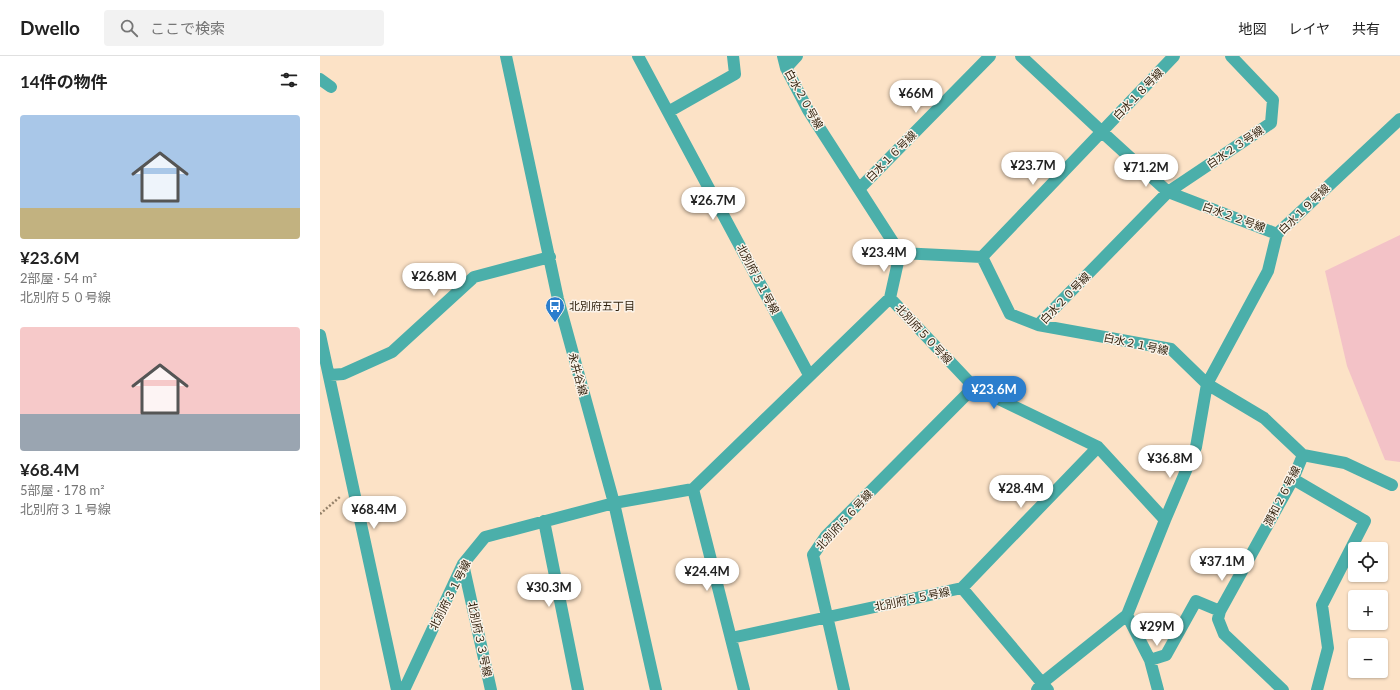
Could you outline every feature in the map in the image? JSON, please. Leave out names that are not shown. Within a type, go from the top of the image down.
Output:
[{"type":"street","name":"永井谷線","points":[[506,56],[558,299],[614,503],[656,690]]},
{"type":"street","name":"北別府５１号線","points":[[638,56],[809,375]]},
{"type":"street","points":[[668,112],[735,74],[733,56]]},
{"type":"street","name":"白水２０号線","points":[[783,56],[786,68],[808,110],[900,253]]},
{"type":"street","points":[[786,68],[798,56]]},
{"type":"street","name":"白水１６号線","points":[[858,189],[990,56]]},
{"type":"street","points":[[1022,56],[1168,192]]},
{"type":"street","name":"白水２３号線","points":[[1168,192],[1271,123],[1273,100],[1231,56]]},
{"type":"street","name":"白水１８号線","points":[[982,257],[1101,131],[1167,58]]},
{"type":"street","points":[[320,79],[331,87]]},
{"type":"street","name":"白水１９号線","points":[[1207,384],[1268,271],[1277,234],[1400,119]]},
{"type":"street","name":"白水２０号線","points":[[982,257],[1010,314],[1038,325],[1168,192]]},
{"type":"street","name":"白水２２号線","points":[[1168,192],[1277,234]]},
{"type":"street","points":[[890,298],[900,253],[982,257]]},
{"type":"street","points":[[330,374],[343,374],[392,352],[474,277],[550,257]]},
{"type":"street","name":"北別府５０号線","points":[[693,489],[890,298],[974,387],[1098,447],[1165,520]]},
{"type":"street","name":"白水２１号線","points":[[1038,325],[1171,349],[1207,384],[1264,418],[1302,455]]},
{"type":"street","points":[[320,335],[330,374],[352,487],[397,690]]},
{"type":"street","points":[[1042,688],[1127,615],[1196,447],[1207,384]]},
{"type":"street","name":"北別府５６号線","points":[[844,690],[813,555],[826,536],[974,387]]},
{"type":"street","points":[[962,588],[1098,447]]},
{"type":"street","points":[[1302,455],[1345,463],[1392,486]]},
{"type":"street","name":"潤和２６号線","points":[[1220,611],[1293,480],[1302,455]]},
{"type":"street","points":[[1293,480],[1365,521],[1322,605],[1328,648],[1317,690]]},
{"type":"street","points":[[614,503],[693,489],[744,690]]},
{"type":"street","name":"北別府３１号線","points":[[404,690],[463,564],[486,537],[614,503]]},
{"type":"street","points":[[544,521],[578,690]]},
{"type":"street","name":"北別府３３号線","points":[[463,564],[491,690]]},
{"type":"street","name":"北別府５５号線","points":[[731,638],[962,588],[1042,688]]},
{"type":"street","points":[[1150,660],[1166,655],[1196,601],[1220,611],[1218,619],[1224,634],[1283,690]]},
{"type":"street","points":[[1127,615],[1150,660],[1158,690]]},
{"type":"path","points":[[320,514],[352,487]]},
{"type":"shaded area","points":[[1400,235],[1400,462],[1385,460],[1347,366],[1325,271]]},
{"type":"place","name":"北別府五丁目","points":[[555,323]]}]
